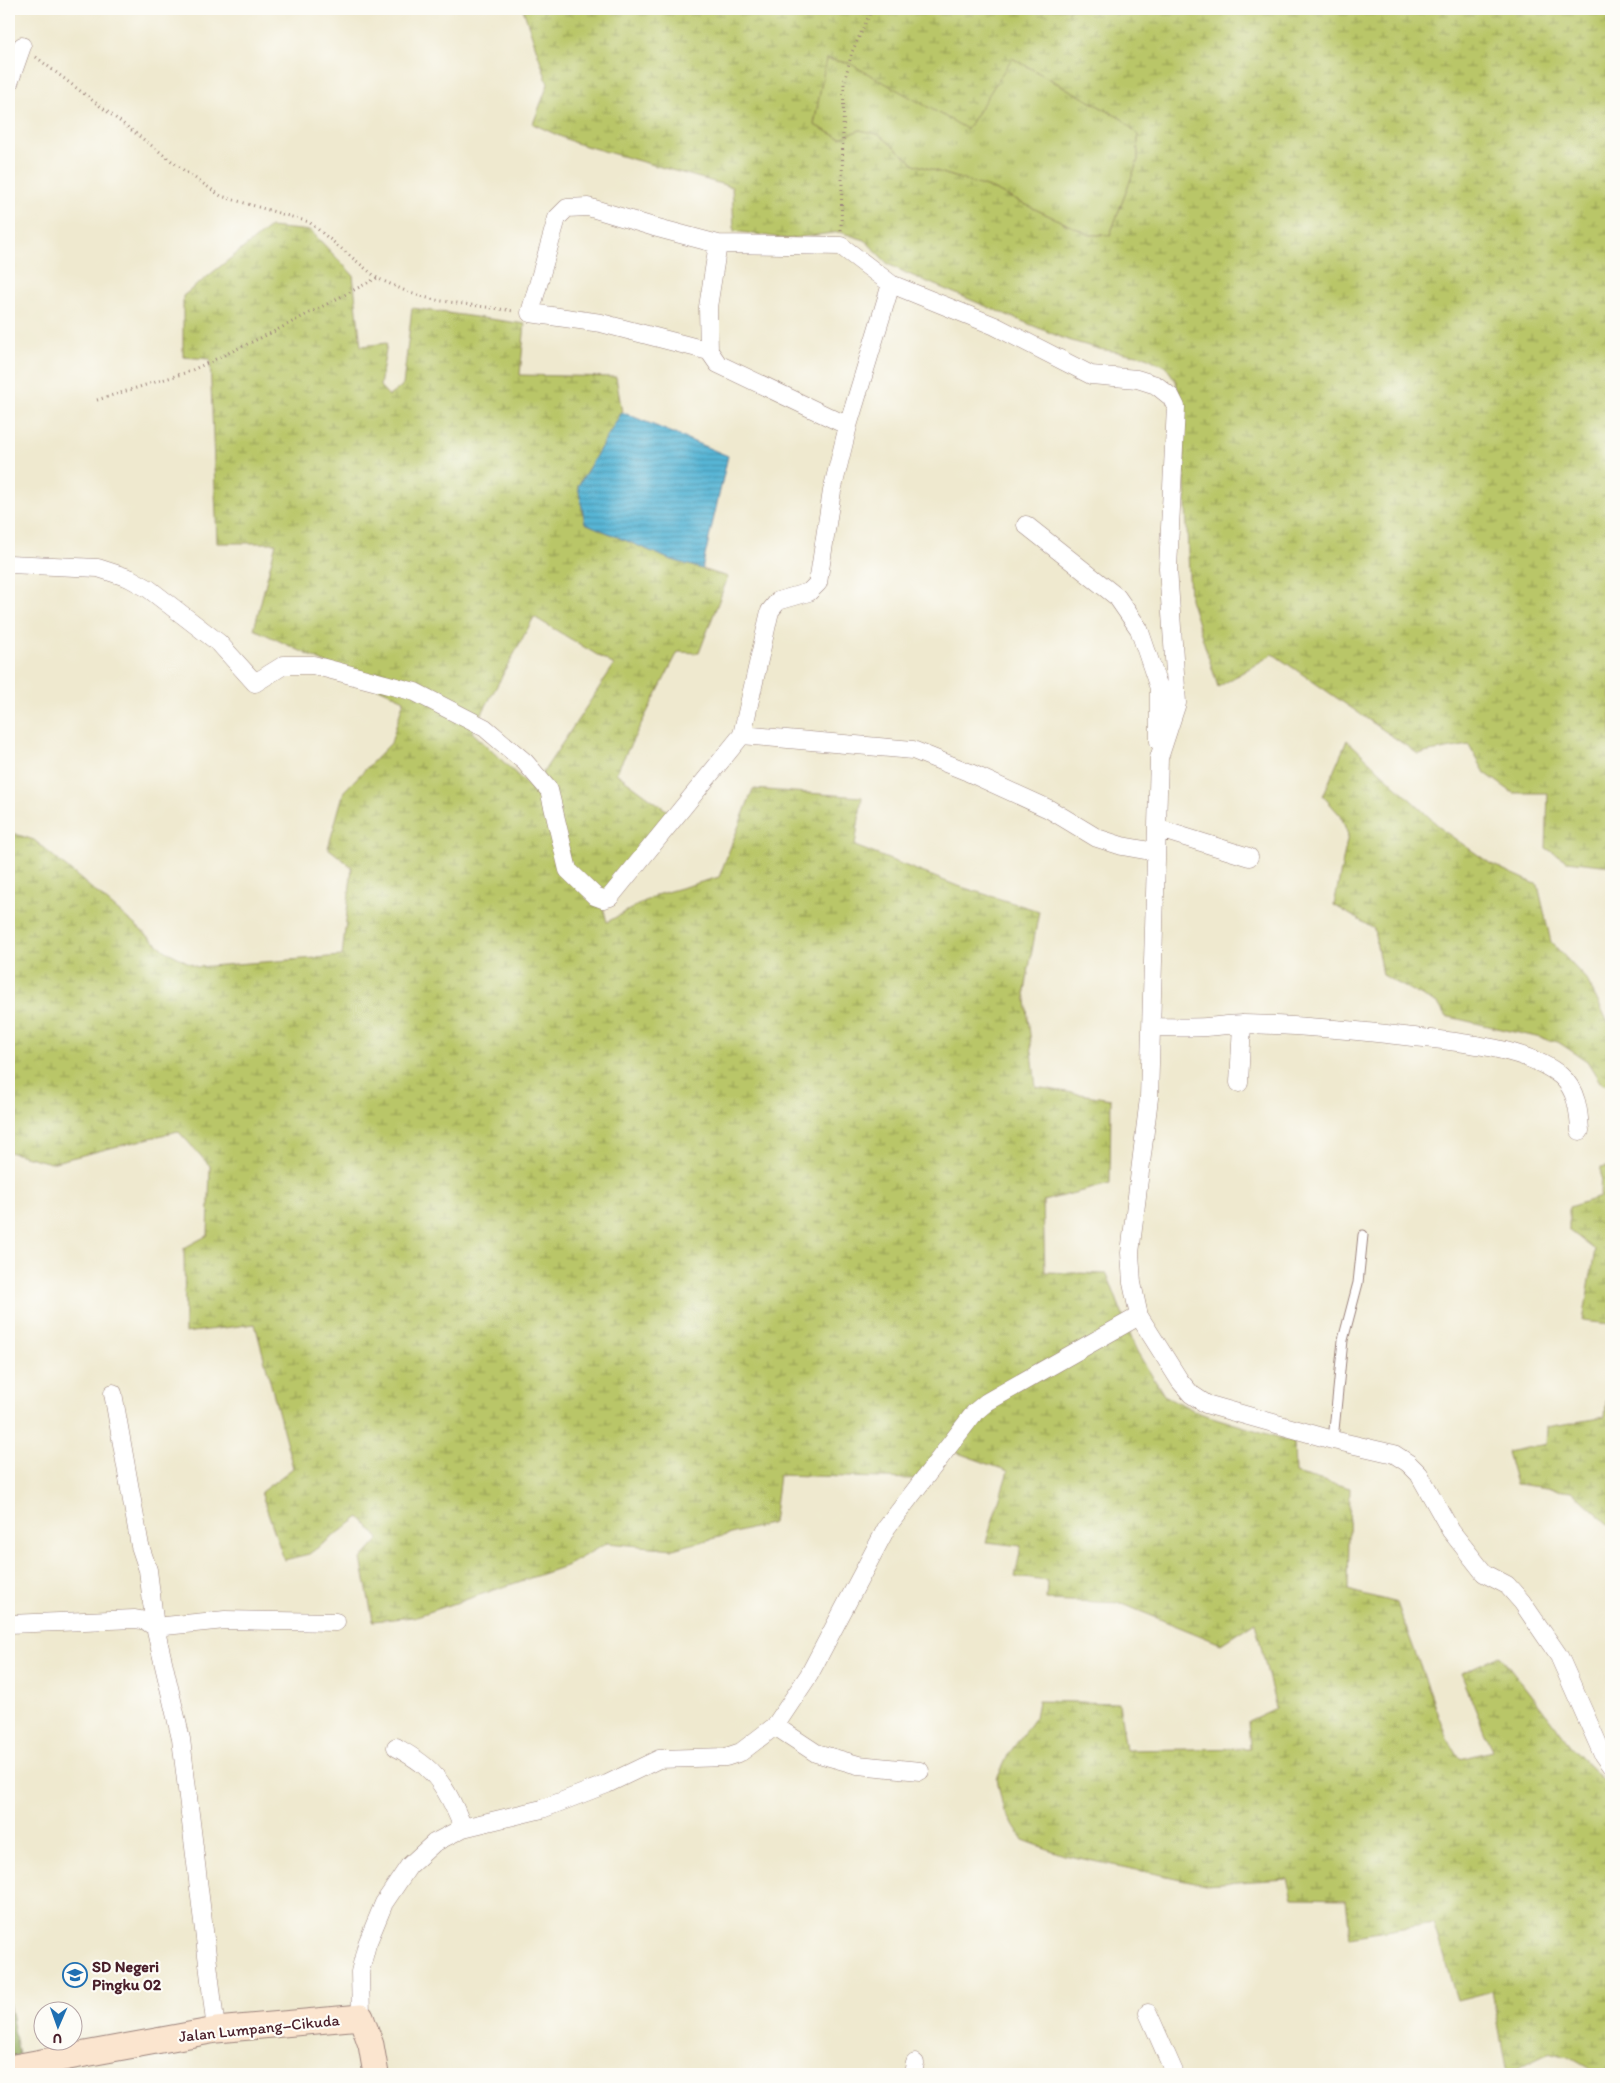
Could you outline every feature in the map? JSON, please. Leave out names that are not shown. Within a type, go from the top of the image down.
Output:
[{"type":"street","points":[[9,83],[22,46]]},
{"type":"street","points":[[709,351],[601,323],[530,313],[557,218],[567,208],[588,206],[654,227],[718,244],[841,246],[891,284],[995,326],[1091,375],[1137,379],[1156,385],[1171,397],[1176,407],[1168,568],[1177,703],[1159,758]]},
{"type":"street","points":[[718,244],[708,307],[709,351],[718,364],[848,426]]},
{"type":"street","points":[[9,564],[98,568],[129,578],[149,589],[219,643],[255,683],[284,665],[313,665],[416,692],[485,728],[524,762],[549,790],[568,870],[595,896],[603,899],[610,897],[742,735],[770,611],[778,601],[810,592],[818,584],[832,491],[848,426],[891,284]]},
{"type":"street","points":[[1026,525],[1118,597],[1139,629],[1159,688],[1159,829],[1156,852],[1150,1098],[1130,1253],[1132,1283],[1139,1316],[1180,1381],[1191,1394],[1206,1404],[1333,1440],[1394,1454],[1408,1463],[1419,1474],[1451,1531],[1484,1573],[1507,1585],[1522,1602],[1559,1656],[1604,1755],[1611,1766]]},
{"type":"street","points":[[742,735],[913,750],[968,772],[1049,809],[1098,838],[1122,846],[1156,852]]},
{"type":"street","points":[[1159,829],[1249,856]]},
{"type":"street","points":[[1153,1027],[1205,1027],[1242,1024],[1332,1028],[1465,1044],[1518,1055],[1544,1065],[1561,1076],[1572,1089],[1578,1109],[1580,1132]]},
{"type":"street","points":[[1239,1083],[1242,1024]]},
{"type":"street","points":[[362,2017],[360,1972],[367,1944],[384,1903],[409,1866],[434,1843],[462,1828],[542,1808],[607,1784],[659,1759],[726,1757],[741,1752],[775,1726],[809,1675],[887,1527],[975,1412],[988,1402],[1139,1316]]},
{"type":"street","points":[[113,1393],[140,1546],[148,1570],[155,1627],[181,1739],[216,2030]]},
{"type":"street","points":[[9,1624],[135,1619],[146,1621],[155,1627],[225,1620],[336,1622]]},
{"type":"street","points":[[775,1726],[816,1753],[858,1765],[920,1771]]},
{"type":"street","points":[[396,1747],[426,1767],[438,1780],[456,1811],[462,1828]]},
{"type":"street","points":[[1148,2013],[1175,2074]]},
{"type":"street","name":"Jalan Lumpang–Cikuda","points":[[9,2068],[216,2030],[362,2017],[371,2045],[376,2074]]},
{"type":"lane","points":[[1333,1440],[1344,1340],[1358,1283],[1363,1235]]},
{"type":"path","points":[[841,246],[844,83],[852,52],[872,9]]},
{"type":"path","points":[[22,46],[186,172],[221,196],[309,222],[377,278],[410,293],[434,300],[530,313]]},
{"type":"path","points":[[97,400],[188,372],[273,332],[377,278]]},
{"type":"green space","points":[[523,9],[1611,9],[1611,866],[1567,861],[1546,848],[1548,793],[1513,793],[1485,773],[1469,745],[1418,754],[1273,654],[1218,687],[1190,599],[1182,412],[1176,381],[1166,367],[1144,356],[1099,349],[1065,339],[906,273],[888,264],[865,240],[840,232],[788,239],[734,231],[732,187],[575,143],[533,124],[548,84]],"holes":[[[1012,58],[1122,119],[1138,135],[1138,160],[1110,235],[1090,235],[992,189],[914,164],[880,135],[860,130],[840,138],[814,125],[826,59],[849,63],[967,129]]]},
{"type":"green space","points":[[1012,58],[1122,119],[1138,135],[1138,160],[1110,235],[1090,235],[992,189],[914,164],[880,135],[860,130],[840,138],[814,125],[825,59],[849,63]]},
{"type":"green space","points":[[270,227],[311,231],[353,275],[361,346],[387,343],[380,386],[389,396],[403,385],[412,308],[525,324],[520,375],[616,377],[622,412],[578,486],[585,523],[669,559],[728,577],[699,653],[678,652],[616,773],[669,812],[602,903],[607,922],[656,895],[719,877],[753,789],[862,797],[855,846],[955,885],[1039,911],[1025,991],[1036,1087],[1111,1099],[1110,1184],[1043,1201],[1045,1272],[1107,1274],[1136,1350],[1164,1395],[1199,1413],[1294,1442],[1295,1473],[1350,1488],[1348,1590],[1397,1603],[1446,1736],[1460,1759],[1492,1751],[1461,1673],[1500,1655],[1573,1749],[1611,1788],[1611,2074],[1598,2074],[1568,2057],[1549,2052],[1507,2073],[1492,1991],[1457,2000],[1433,1923],[1350,1937],[1346,1899],[1292,1898],[1287,1879],[1205,1884],[1064,1855],[1023,1840],[1003,1808],[997,1779],[1008,1755],[1035,1717],[1038,1701],[1119,1703],[1126,1750],[1250,1748],[1248,1721],[1276,1708],[1255,1622],[1221,1644],[1120,1603],[1046,1600],[1047,1581],[1015,1577],[1021,1546],[986,1542],[1008,1471],[944,1448],[915,1479],[779,1475],[773,1523],[673,1549],[607,1543],[566,1566],[414,1617],[373,1621],[361,1559],[379,1539],[360,1517],[309,1554],[284,1560],[261,1492],[293,1468],[255,1324],[185,1333],[184,1248],[208,1235],[210,1166],[178,1131],[51,1163],[9,1152],[9,832],[34,840],[166,951],[197,967],[342,956],[352,867],[328,848],[344,791],[391,743],[404,700],[254,629],[276,543],[217,543],[210,359],[183,357],[183,296]],"holes":[[[534,617],[614,665],[532,789],[472,732]]]},
{"type":"green space","points":[[1347,740],[1444,831],[1491,864],[1538,885],[1551,942],[1587,980],[1611,1028],[1611,1087],[1600,1082],[1587,1061],[1558,1042],[1445,1016],[1439,1005],[1382,975],[1374,929],[1334,905],[1348,835],[1341,816],[1323,796]]},
{"type":"green space","points":[[1611,1166],[1611,1324],[1583,1321],[1595,1250],[1569,1230],[1569,1207],[1600,1197],[1601,1168]]},
{"type":"green space","points":[[1611,1381],[1611,1526],[1572,1491],[1516,1484],[1507,1452],[1546,1444],[1547,1427],[1605,1417],[1608,1382]]},
{"type":"green space","points":[[9,2003],[19,2055],[9,2057]]},
{"type":"water","points":[[622,412],[728,456],[702,569],[669,559],[585,523],[578,486]]},
{"type":"place","name":"SD Negeri Pingku 02","points":[[75,1975]]}]
